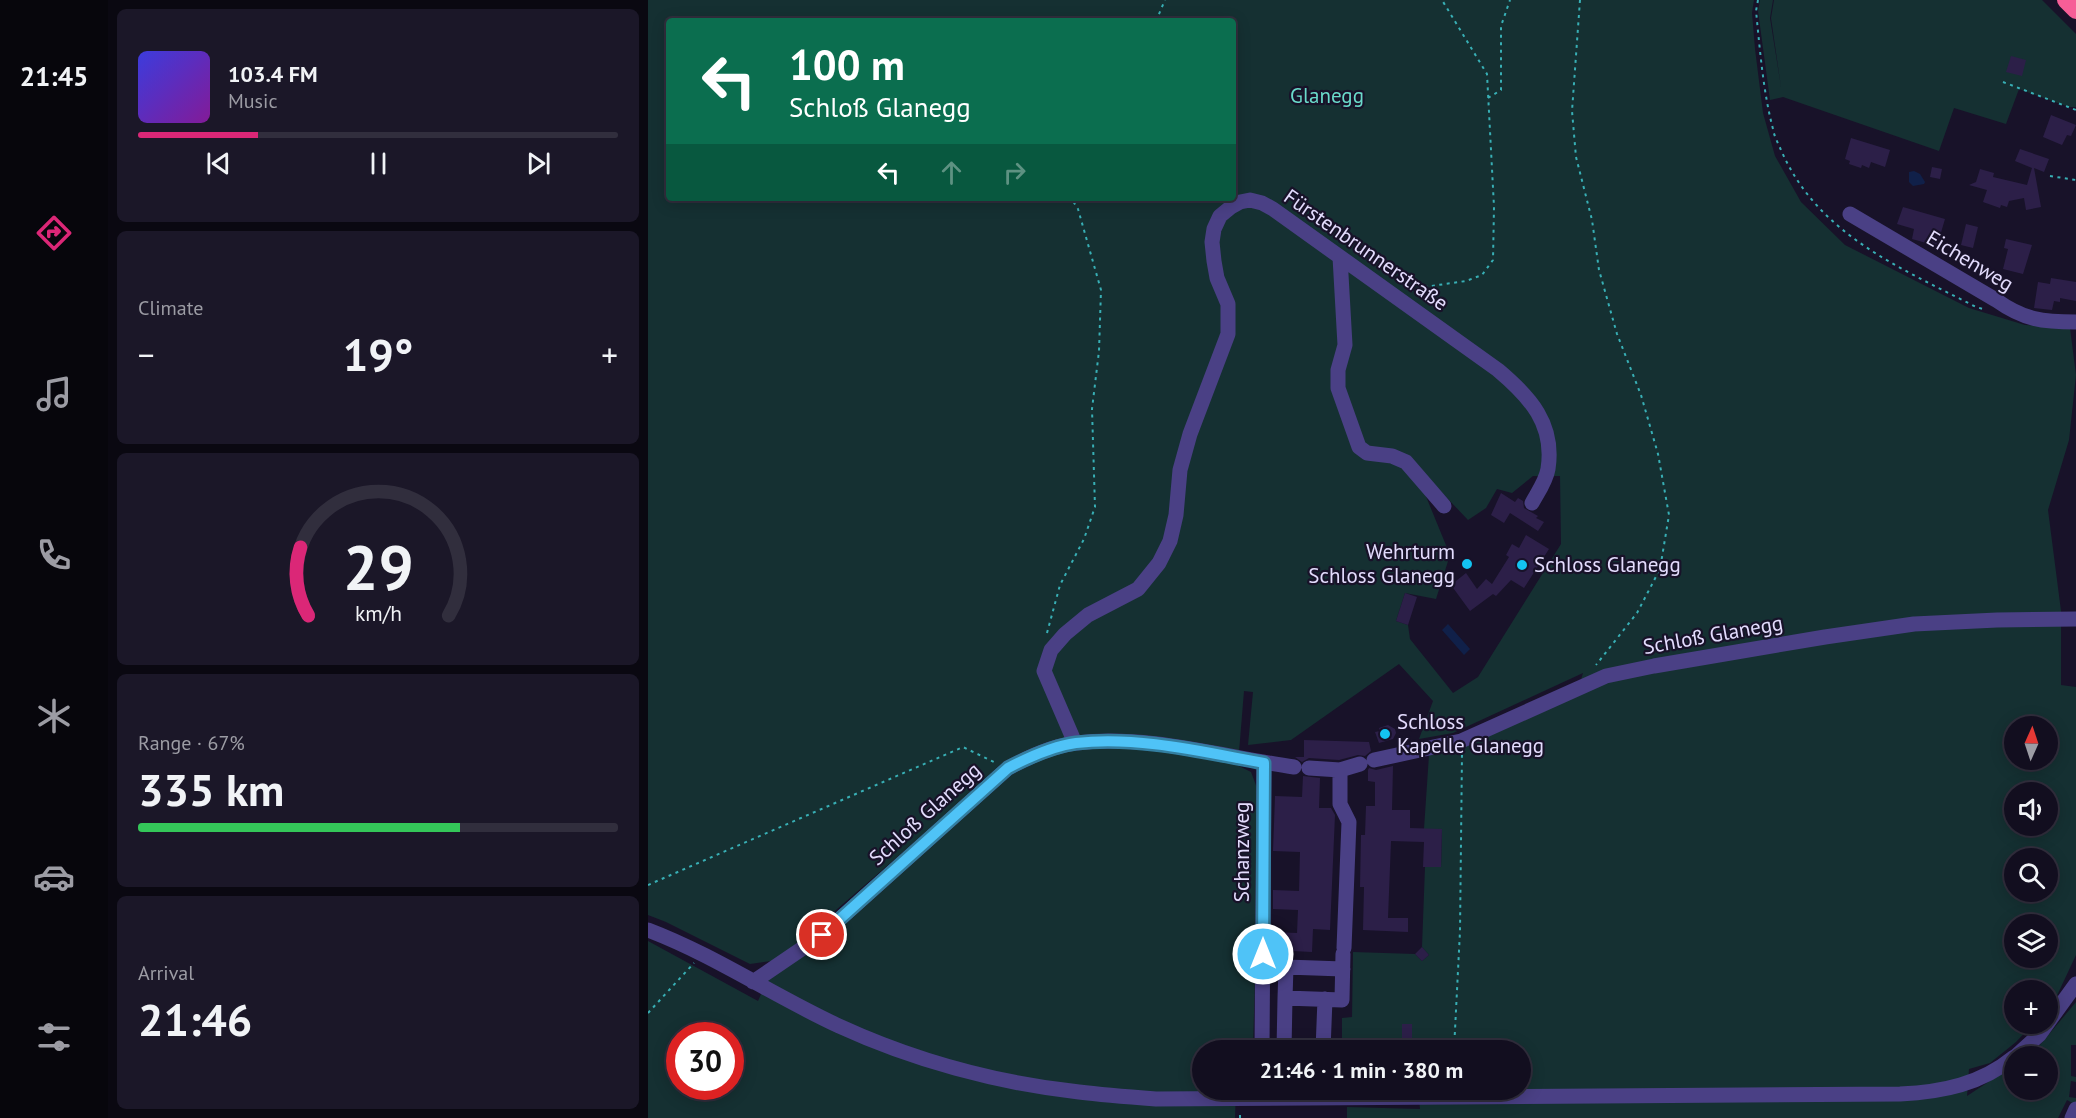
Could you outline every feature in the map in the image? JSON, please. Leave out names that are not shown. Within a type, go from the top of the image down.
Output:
[{"type":"highway","points":[[2066,0],[2076,10]]},
{"type":"street","name":"Fürstenbrunnerstraße","points":[[1075,743],[1044,671],[1051,650],[1065,634],[1088,615],[1138,589],[1159,563],[1170,541],[1176,515],[1182,461],[1228,334],[1228,304],[1218,278],[1212,242],[1214,228],[1220,216],[1240,202],[1262,203],[1273,209],[1524,391],[1540,416],[1549,441],[1548,470],[1532,502]]},
{"type":"street","name":"Eichenweg","points":[[1850,214],[2014,312],[2030,319],[2076,322]]},
{"type":"street","points":[[1340,256],[1345,345],[1338,370],[1338,388],[1359,447],[1367,453],[1392,456],[1406,462],[1444,506]]},
{"type":"street","name":"Schloß Glanegg","points":[[753,982],[822,935],[1008,768],[1029,757],[1075,743],[1118,742],[1172,747],[1264,763],[1340,770],[1461,741],[1606,676],[1654,666],[1914,624],[2076,619]]},
{"type":"street","name":"Schanzweg","points":[[1262,1040],[1264,763]]},
{"type":"street","points":[[1269,987],[1285,993],[1342,1000],[1348,822],[1340,804],[1340,770]]},
{"type":"street","points":[[648,930],[840,1026],[897,1049],[961,1069],[1011,1081],[1078,1092],[1156,1099],[1192,1097]]},
{"type":"street","points":[[1284,1040],[1286,967],[1343,957]]},
{"type":"street","points":[[2026,1046],[2039,1035],[2076,987]]},
{"type":"street","points":[[1323,1040],[1325,999]]},
{"type":"street","points":[[1531,1094],[1922,1093],[1967,1084],[1990,1075],[2004,1064]]},
{"type":"street","points":[[2072,1118],[2076,1109]]},
{"type":"path","points":[[1157,18],[1165,0]]},
{"type":"path","points":[[1395,296],[1424,287],[1466,281],[1482,275],[1493,260],[1494,207],[1487,74],[1442,0]]},
{"type":"path","points":[[1488,98],[1501,90],[1501,26],[1510,0]]},
{"type":"path","points":[[1580,0],[1572,111],[1576,157],[1592,220],[1599,270],[1617,334],[1641,395],[1658,454],[1668,515],[1660,568],[1637,614],[1596,665]]},
{"type":"path","points":[[1758,0],[1756,11],[1773,130],[1789,167],[1809,198],[1835,224],[1875,254],[1976,307],[1986,310]]},
{"type":"path","points":[[2003,82],[2076,110]]},
{"type":"path","points":[[2050,176],[2076,180]]},
{"type":"path","points":[[1046,642],[1059,585],[1084,539],[1095,507],[1092,409],[1099,351],[1101,290],[1078,209],[1073,201]]},
{"type":"path","points":[[1455,1040],[1460,931],[1461,741]]},
{"type":"path","points":[[648,885],[963,747],[1008,768]]},
{"type":"path","points":[[648,1013],[702,955]]},
{"type":"green space","name":"Glanegg","points":[[648,0],[1754,0],[1752,13],[1763,113],[1775,156],[1801,202],[1845,245],[1969,308],[2025,325],[2070,328],[2076,375],[2069,440],[2048,510],[2061,611],[2061,685],[2076,687],[2076,955],[2058,993],[2058,980],[2004,980],[2004,1034],[2024,1034],[2011,1046],[2004,1046],[2004,1052],[1990,1063],[1969,1069],[1967,1096],[2004,1072],[2004,1100],[2058,1100],[2058,1046],[2039,1046],[2049,1034],[2058,1034],[2058,1023],[2076,1002],[2076,1045],[2071,1045],[2071,1076],[2076,1077],[2076,1082],[2071,1081],[2069,1097],[2076,1098],[2076,1105],[2067,1100],[2058,1118],[1347,1118],[1347,1107],[1420,1109],[1419,1100],[1531,1100],[1531,1040],[1342,1040],[1342,1018],[1352,1017],[1353,952],[1415,954],[1422,961],[1429,955],[1422,947],[1425,867],[1441,867],[1442,830],[1424,829],[1429,755],[1576,697],[1583,673],[1453,733],[1419,739],[1433,701],[1399,664],[1291,740],[1248,745],[1253,692],[1244,691],[1239,752],[1127,738],[1004,765],[778,960],[750,964],[648,915]],"holes":[[[1533,476],[1560,476],[1561,544],[1478,677],[1453,693],[1410,639],[1408,625],[1396,621],[1405,593],[1436,599],[1450,555],[1425,494],[1432,482],[1468,520],[1486,508],[1497,489],[1512,493]]]},
{"type":"green space","points":[[1760,0],[1773,0],[1770,18],[1781,87],[1771,18],[1774,0],[2042,0],[2076,34],[2076,107],[2069,107],[2019,89],[2006,124],[1954,108],[1939,151],[1783,97],[1770,100],[1758,11]]},
{"type":"green space","points":[[1083,748],[1131,748],[1223,758],[1251,772],[1260,796],[1253,1040],[1192,1040],[1192,1100],[1236,1100],[1235,1118],[648,1118],[648,941],[758,1001],[769,976],[1008,774],[1038,759]]},
{"type":"water","points":[[1914,171],[1920,174],[1924,184],[1913,186],[1909,182],[1909,172]]},
{"type":"water","points":[[1448,624],[1470,649],[1464,655],[1442,630]]},
{"type":"building","points":[[2011,56],[2026,60],[2022,76],[2006,72]]},
{"type":"building","points":[[2051,115],[2076,125],[2071,136],[2067,135],[2062,145],[2043,137]]},
{"type":"building","points":[[1851,138],[1890,150],[1885,167],[1871,162],[1869,168],[1849,164],[1850,161],[1845,159]]},
{"type":"building","points":[[2020,149],[2049,159],[2044,172],[2034,168],[2041,207],[2026,210],[2024,198],[2009,201],[2007,207],[2001,205],[2000,208],[1983,202],[1987,190],[1969,185],[1976,182],[1980,169],[1994,173],[1993,177],[2027,185],[2032,168],[2015,161]]},
{"type":"building","points":[[1932,167],[1942,169],[1940,179],[1930,177]]},
{"type":"building","points":[[1903,207],[1945,219],[1937,246],[1912,239],[1914,229],[1897,224]]},
{"type":"building","points":[[1966,224],[1978,227],[1973,248],[1961,245]]},
{"type":"building","points":[[2006,239],[2032,245],[2023,274],[2003,269],[2008,249],[2004,248]]},
{"type":"building","points":[[2051,278],[2076,282],[2076,301],[2060,298],[2060,302],[2054,301],[2052,310],[2034,308],[2038,282],[2050,284]]},
{"type":"building","points":[[1501,493],[1515,502],[1518,498],[1523,501],[1524,508],[1544,522],[1538,531],[1510,513],[1504,523],[1491,515]]},
{"type":"building","points":[[1526,535],[1549,549],[1524,588],[1511,580],[1496,596],[1493,594],[1470,611],[1451,585],[1466,573],[1477,589],[1486,579],[1492,584],[1509,557],[1506,555],[1512,544],[1519,548]]},
{"type":"building","points":[[1405,593],[1417,597],[1408,625],[1396,621]]},
{"type":"building","name":"Schloss Kapelle Glanegg","points":[[1388,725],[1395,729],[1393,739],[1379,743],[1375,732]]},
{"type":"building","points":[[1304,740],[1369,742],[1371,751],[1365,756],[1358,755],[1339,760],[1309,758],[1302,762],[1295,757],[1304,757]]},
{"type":"building","points":[[1393,766],[1392,810],[1410,810],[1410,828],[1442,829],[1441,867],[1423,867],[1424,842],[1391,841],[1388,918],[1408,918],[1408,932],[1363,930],[1364,887],[1360,887],[1361,835],[1365,835],[1366,806],[1375,806],[1375,782],[1368,781],[1368,770],[1369,768],[1376,770]]},
{"type":"building","points":[[1303,776],[1320,778],[1319,808],[1331,808],[1335,815],[1330,930],[1313,929],[1312,952],[1272,950],[1273,932],[1297,933],[1298,910],[1273,909],[1273,890],[1299,891],[1300,852],[1273,851],[1275,796],[1302,797]]},
{"type":"building","points":[[1422,947],[1429,955],[1422,961],[1415,954]]},
{"type":"building","points":[[1402,1024],[1412,1024],[1412,1040],[1402,1040]]},
{"type":"place","name":"Wehrturm Schloss Glanegg","points":[[1467,564]]},
{"type":"place","name":"Schloss Glanegg","points":[[1522,565]]},
{"type":"place","name":"Schloss Kapelle Glanegg","points":[[1385,734]]},
{"type":"route","points":[[822,935],[1008,768],[1029,757],[1075,743],[1118,742],[1172,747],[1264,763],[1263,954]]}]
